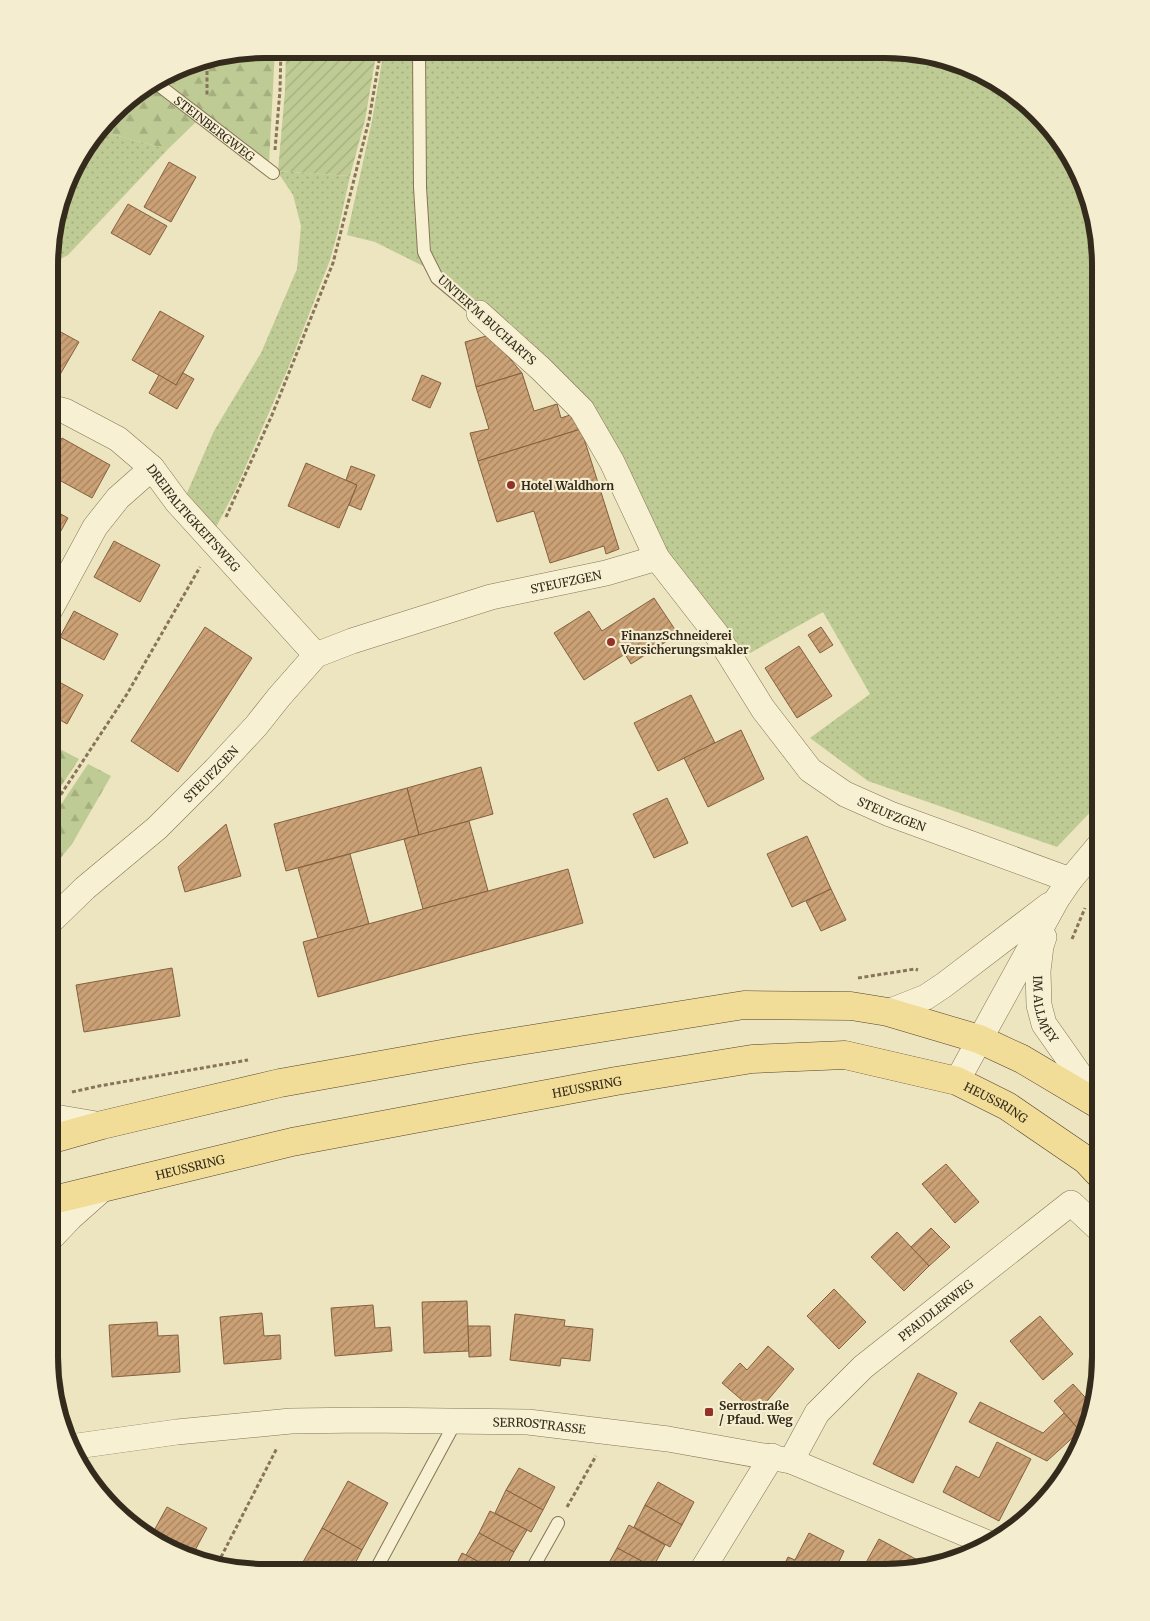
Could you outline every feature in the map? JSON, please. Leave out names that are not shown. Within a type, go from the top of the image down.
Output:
[{"type":"main road","points":[[58,1137],[102,1124],[280,1083],[464,1050],[744,1005],[851,1006],[888,1012],[979,1039],[1022,1059],[1092,1101]]},
{"type":"main road","name":"HEUSSRING","points":[[58,1199],[292,1142],[616,1080],[752,1059],[845,1055],[956,1081],[1007,1106],[1086,1160],[1092,1166]]},
{"type":"street","name":"UNTER'M BUCHARTS","points":[[479,313],[541,368],[582,410],[612,462],[657,558]]},
{"type":"street","name":"DREIFALTIGKEITSWEG","points":[[58,409],[118,439],[152,468],[178,502],[316,655]]},
{"type":"street","points":[[58,595],[95,527],[118,498],[152,468]]},
{"type":"street","name":"STEUFZGEN","points":[[58,915],[85,888],[157,828],[256,726],[278,697],[316,655],[352,641],[491,597],[606,573],[657,558],[717,635],[763,709],[810,770],[845,794],[1063,889]]},
{"type":"street","name":"IM ALLMEY","points":[[956,1081],[1063,889],[1092,854]]},
{"type":"street","name":"IM ALLMEY","points":[[888,1012],[926,997],[944,985],[1063,889]]},
{"type":"street","name":"IM ALLMEY","points":[[1063,889],[1041,946],[1038,971],[1039,1004],[1044,1024],[1092,1093]]},
{"type":"street","points":[[58,1117],[102,1124]]},
{"type":"street","points":[[58,1231],[106,1186]]},
{"type":"street","name":"PFAUDLERWEG","points":[[707,1563],[781,1458],[817,1413],[863,1367],[1071,1203],[1092,1223]]},
{"type":"street","name":"SERROSTRASSE","points":[[78,1446],[178,1432],[291,1421],[528,1422],[668,1439],[781,1458],[981,1540]]},
{"type":"lane","name":"UNTER'M BUCHARTS","points":[[419,58],[420,187],[424,252],[437,278],[479,313]]},
{"type":"lane","name":"STEINBERGWEG","points":[[160,86],[273,173]]},
{"type":"lane","points":[[379,1563],[456,1421]]},
{"type":"lane","points":[[536,1563],[558,1523]]},
{"type":"path","points":[[273,173],[281,58]]},
{"type":"path","points":[[58,799],[127,694],[214,542],[240,489],[333,263],[369,120],[379,58]]},
{"type":"path","points":[[207,66],[207,122]]},
{"type":"path","points":[[1072,940],[1089,900]]},
{"type":"path","points":[[221,1559],[291,1421]]},
{"type":"path","points":[[576,1492],[590,1467]]},
{"type":"green space","points":[[275,58],[269,164],[203,113],[168,149],[105,133],[138,100],[161,85],[185,73],[224,61]]},
{"type":"green space","points":[[286,58],[375,58],[365,120],[350,176],[278,171]]},
{"type":"green space","points":[[382,58],[415,58],[427,268],[375,242],[347,235],[372,121]]},
{"type":"green space","points":[[425,58],[913,59],[965,73],[1001,92],[1032,118],[1058,149],[1077,185],[1089,224],[1092,251],[1092,810],[1057,847],[868,781],[810,738],[870,694],[823,612],[743,657],[665,555],[617,460],[443,276],[431,251],[425,186]]},
{"type":"green space","points":[[105,133],[168,149],[68,255],[58,260],[61,224],[68,198],[85,161]]},
{"type":"green space","points":[[277,171],[350,176],[330,260],[289,366],[236,489],[213,533],[183,502],[214,431],[261,353],[297,269],[301,226],[293,195]]},
{"type":"green space","points":[[58,748],[79,759],[58,791]]},
{"type":"green space","points":[[88,764],[111,776],[72,844],[58,861],[58,809]]},
{"type":"building","points":[[169,162],[196,177],[171,222],[144,207]]},
{"type":"building","points":[[128,204],[167,226],[150,255],[111,233]]},
{"type":"building","points":[[160,311],[204,336],[176,385],[132,360]]},
{"type":"building","points":[[58,330],[79,342],[58,378]]},
{"type":"building","points":[[490,335],[522,373],[476,387],[465,342]]},
{"type":"building","points":[[183,373],[194,379],[177,409],[149,393],[159,375],[176,385]]},
{"type":"building","points":[[522,373],[534,411],[557,404],[561,418],[576,413],[581,429],[478,461],[470,433],[489,429],[476,387]]},
{"type":"building","points":[[422,375],[441,383],[430,408],[412,400]]},
{"type":"building","points":[[581,429],[619,549],[606,554],[604,546],[550,563],[534,511],[497,522],[478,461]]},
{"type":"building","points":[[62,438],[110,465],[92,498],[58,479],[58,445]]},
{"type":"building","points":[[306,463],[357,485],[339,528],[288,506]]},
{"type":"building","points":[[351,466],[375,475],[361,510],[349,505],[357,485],[346,480]]},
{"type":"building","points":[[58,512],[68,518],[58,536]]},
{"type":"building","points":[[114,541],[160,565],[140,602],[94,577]]},
{"type":"building","points":[[654,598],[678,634],[631,664],[625,654],[584,680],[554,633],[589,611],[602,631]]},
{"type":"building","points":[[74,611],[118,634],[104,660],[60,637]]},
{"type":"building","points":[[205,627],[252,658],[178,772],[131,741]]},
{"type":"building","points":[[821,627],[833,645],[820,653],[808,635]]},
{"type":"building","points":[[799,646],[832,696],[797,718],[765,668]]},
{"type":"building","points":[[58,681],[83,695],[67,724],[58,719]]},
{"type":"building","points":[[691,695],[715,743],[658,771],[634,723]]},
{"type":"building","points":[[741,730],[764,779],[708,807],[684,758]]},
{"type":"building","points":[[481,767],[493,814],[419,835],[407,788]]},
{"type":"building","points":[[407,788],[419,835],[286,871],[274,824]]},
{"type":"building","points":[[667,798],[688,843],[654,858],[633,814]]},
{"type":"building","points":[[469,821],[488,891],[423,909],[404,839]]},
{"type":"building","points":[[226,824],[241,876],[185,892],[178,867]]},
{"type":"building","points":[[807,836],[831,889],[792,907],[767,854]]},
{"type":"building","points":[[350,854],[369,924],[318,938],[298,868]]},
{"type":"building","points":[[568,869],[583,923],[318,997],[303,942]]},
{"type":"building","points":[[831,889],[846,920],[821,931],[806,901]]},
{"type":"building","points":[[172,968],[180,1016],[84,1032],[76,985]]},
{"type":"building","points":[[946,1164],[979,1202],[955,1223],[922,1184]]},
{"type":"building","points":[[931,1228],[950,1247],[929,1266],[911,1247]]},
{"type":"building","points":[[897,1232],[929,1266],[904,1291],[871,1257]]},
{"type":"building","points":[[834,1289],[866,1322],[839,1349],[807,1316]]},
{"type":"building","points":[[467,1301],[469,1351],[424,1353],[422,1302]]},
{"type":"building","points":[[373,1305],[375,1328],[390,1327],[392,1351],[335,1356],[331,1308]]},
{"type":"building","points":[[262,1313],[264,1336],[280,1335],[281,1359],[224,1364],[220,1317]]},
{"type":"building","points":[[515,1314],[565,1320],[564,1326],[593,1329],[590,1361],[561,1358],[560,1366],[510,1360]]},
{"type":"building","points":[[1040,1316],[1073,1354],[1043,1380],[1010,1341]]},
{"type":"building","points":[[157,1322],[158,1336],[178,1335],[180,1372],[112,1377],[109,1325]]},
{"type":"building","points":[[468,1326],[490,1326],[491,1356],[469,1357]]},
{"type":"building","points":[[768,1346],[794,1369],[757,1413],[722,1383],[740,1363],[747,1370]]},
{"type":"building","points":[[918,1373],[957,1393],[913,1483],[873,1464]]},
{"type":"building","points":[[1073,1384],[1088,1400],[1079,1430],[1054,1401]]},
{"type":"building","points":[[980,1402],[1043,1433],[1064,1413],[1079,1430],[1047,1461],[969,1422]]},
{"type":"building","points":[[997,1442],[1031,1459],[999,1521],[943,1492],[956,1466],[979,1478]]},
{"type":"building","points":[[519,1468],[555,1487],[543,1510],[506,1490]]},
{"type":"building","points":[[348,1481],[388,1503],[362,1550],[322,1528]]},
{"type":"building","points":[[658,1482],[694,1502],[682,1525],[645,1505]]},
{"type":"building","points":[[506,1490],[543,1510],[531,1532],[495,1513]]},
{"type":"building","points":[[645,1505],[682,1525],[670,1547],[634,1527]]},
{"type":"building","points":[[167,1507],[207,1528],[194,1552],[153,1532]]},
{"type":"building","points":[[490,1511],[527,1530],[514,1552],[479,1533]]},
{"type":"building","points":[[629,1525],[665,1545],[655,1563],[645,1563],[617,1548]]},
{"type":"building","points":[[322,1528],[362,1550],[355,1563],[302,1563]]},
{"type":"building","points":[[479,1533],[514,1552],[508,1563],[481,1563],[466,1555]]},
{"type":"building","points":[[809,1533],[844,1551],[838,1563],[785,1563],[788,1557],[795,1560]]},
{"type":"building","points":[[879,1539],[919,1561],[899,1563],[866,1563]]},
{"type":"building","points":[[617,1548],[645,1563],[609,1563]]},
{"type":"building","points":[[462,1553],[481,1563],[457,1563]]},
{"type":"place","name":"Hotel Waldhorn","points":[[511,485]]},
{"type":"place","name":"FinanzSchneiderei Versicherungsmakler","points":[[611,642]]},
{"type":"place","name":"Serrostraße / Pfaud. Weg","points":[[709,1412]]}]
